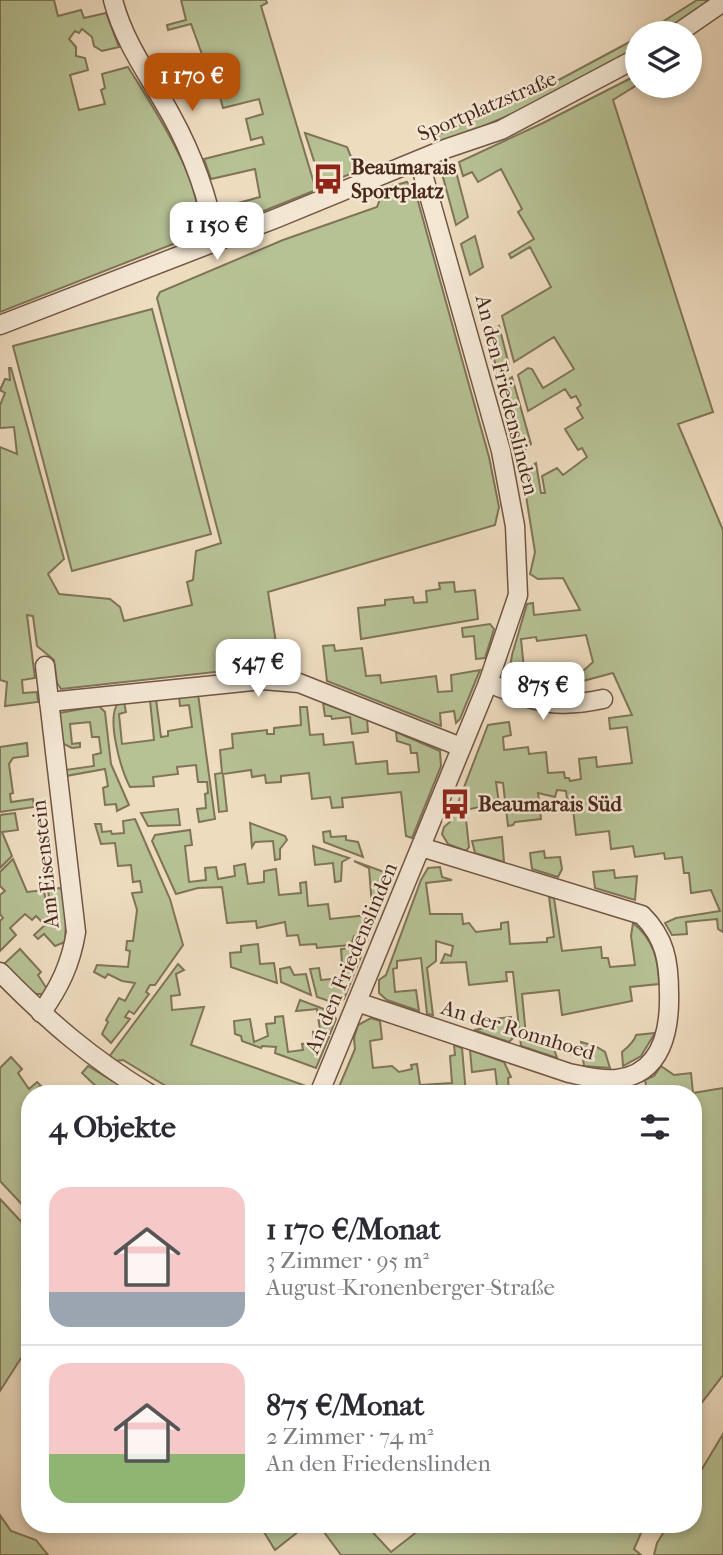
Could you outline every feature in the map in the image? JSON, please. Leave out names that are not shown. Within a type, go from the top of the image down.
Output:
[{"type":"street","points":[[113,0],[125,37],[191,154],[211,212],[216,241]]},
{"type":"street","points":[[695,21],[723,2]]},
{"type":"street","name":"Sportplatzstraße","points":[[0,325],[500,130],[625,64]]},
{"type":"street","name":"An den Friedenslinden","points":[[323,1085],[488,683],[517,595],[515,526],[502,451],[419,160]]},
{"type":"street","name":"Am Eisenstein","points":[[41,1013],[65,976],[73,954],[76,932],[45,666]]},
{"type":"street","points":[[49,702],[262,680],[285,680],[299,683],[461,747]]},
{"type":"street","points":[[488,683],[553,704],[572,706],[603,699]]},
{"type":"street","name":"An der Ronnhoed","points":[[358,1002],[569,1073],[594,1078],[617,1079],[634,1074],[660,1051],[668,1032],[669,967],[664,944],[655,928],[642,915],[421,848]]},
{"type":"street","points":[[0,972],[41,1013],[100,1063],[135,1085]]},
{"type":"green space","points":[[0,0],[54,0],[58,16],[81,10],[84,18],[106,13],[119,47],[102,51],[94,46],[92,37],[82,29],[79,33],[75,31],[69,39],[76,47],[76,56],[85,58],[88,70],[70,75],[79,110],[105,104],[101,90],[105,88],[102,74],[128,67],[164,126],[189,177],[196,201],[197,221],[191,237],[0,312]]},
{"type":"green space","points":[[181,0],[266,0],[267,3],[261,6],[316,190],[229,225],[224,224],[220,208],[260,197],[255,169],[211,179],[204,159],[264,144],[262,137],[251,140],[246,119],[263,114],[259,99],[223,108],[220,97],[226,95],[223,81],[216,83],[214,72],[196,77],[194,68],[159,77],[150,63],[163,60],[166,70],[204,60],[191,24],[168,30],[167,25],[186,20]]},
{"type":"green space","points":[[697,0],[714,0],[682,21],[664,21]]},
{"type":"green space","points":[[625,44],[625,56],[545,100],[438,145],[435,136],[540,90]]},
{"type":"green space","points":[[625,81],[625,92],[613,100],[713,412],[678,424],[723,530],[723,932],[718,929],[717,919],[686,922],[687,934],[672,935],[665,923],[676,918],[720,911],[711,890],[691,893],[689,873],[684,873],[682,857],[665,859],[664,853],[635,857],[633,846],[611,849],[609,831],[576,835],[572,800],[567,799],[566,791],[557,790],[555,797],[538,793],[541,819],[515,822],[508,826],[503,783],[496,782],[499,803],[465,810],[469,847],[466,851],[448,844],[442,834],[444,827],[451,821],[488,725],[509,722],[511,735],[503,737],[504,750],[528,747],[529,754],[546,752],[548,773],[564,772],[565,778],[570,781],[581,779],[579,759],[596,757],[597,767],[632,763],[627,727],[610,729],[609,718],[632,715],[613,673],[583,681],[582,672],[593,662],[586,635],[537,641],[536,637],[521,639],[525,679],[534,687],[519,683],[509,674],[527,604],[533,603],[534,615],[580,610],[563,578],[538,579],[530,574],[535,552],[522,471],[536,463],[541,493],[545,493],[542,476],[557,468],[563,475],[587,457],[582,448],[578,450],[565,429],[583,418],[577,408],[581,405],[576,396],[571,398],[565,389],[528,411],[518,375],[528,368],[532,369],[543,388],[574,369],[554,337],[514,362],[502,316],[551,287],[530,247],[511,258],[509,254],[534,239],[518,212],[522,209],[501,169],[478,182],[472,172],[463,176],[459,162]]},
{"type":"green space","points":[[305,133],[347,147],[357,171],[322,186]]},
{"type":"green space","points":[[454,164],[468,217],[456,225],[441,170]]},
{"type":"green space","points":[[407,182],[416,194],[489,457],[499,507],[495,525],[268,592],[280,668],[261,667],[61,689],[57,683],[54,660],[37,646],[33,616],[27,615],[35,678],[22,680],[23,693],[37,692],[38,702],[5,706],[7,682],[0,680],[0,447],[17,454],[14,427],[0,428],[0,405],[5,393],[0,390],[5,379],[10,380],[9,368],[64,559],[48,574],[59,594],[110,599],[120,607],[124,621],[192,605],[187,582],[193,580],[196,551],[221,543],[157,298],[160,292],[283,240],[377,207],[384,188]]},
{"type":"green space","points":[[475,236],[483,267],[470,275],[461,244]]},
{"type":"green space","points":[[152,309],[211,534],[72,571],[13,346]]},
{"type":"green space","points":[[499,326],[509,365],[498,374],[487,333]]},
{"type":"green space","points":[[512,377],[531,444],[519,455],[500,385]]},
{"type":"green space","points":[[454,582],[455,592],[475,590],[478,619],[361,639],[358,608],[385,605],[385,600],[413,597],[414,603],[427,602],[426,591],[440,589],[439,583]]},
{"type":"green space","points":[[490,624],[494,629],[485,658],[476,659],[474,636],[463,637],[462,628]]},
{"type":"green space","points":[[334,645],[335,651],[362,648],[366,676],[380,675],[381,683],[436,676],[438,692],[452,691],[451,675],[480,670],[460,719],[456,723],[454,711],[440,713],[441,726],[327,681],[323,646]]},
{"type":"green space","points":[[573,664],[575,683],[542,686],[540,668]]},
{"type":"green space","points":[[198,694],[215,819],[199,822],[197,809],[206,808],[205,794],[208,793],[207,782],[198,782],[196,765],[177,767],[178,774],[153,777],[154,786],[130,787],[119,757],[114,732],[115,711],[118,703],[124,702],[126,712],[119,714],[122,744],[154,740],[150,700],[156,699],[161,737],[168,736],[168,731],[192,727],[189,705],[180,706],[179,696]]},
{"type":"green space","points":[[323,703],[367,719],[368,732],[352,734],[350,717],[332,719],[331,716],[325,716]]},
{"type":"green space","points":[[99,706],[105,712],[111,764],[129,805],[117,811],[116,804],[105,805],[103,788],[108,786],[105,769],[66,776],[65,770],[94,766],[93,755],[101,753],[99,737],[92,737],[90,722],[70,724],[72,744],[80,743],[80,747],[72,748],[62,743],[59,713]]},
{"type":"green space","points":[[300,707],[307,707],[310,735],[323,734],[324,745],[353,742],[356,764],[387,761],[388,774],[419,772],[417,753],[411,753],[410,745],[397,741],[396,732],[440,751],[441,766],[412,838],[406,836],[401,792],[342,798],[343,807],[332,808],[330,797],[312,799],[309,773],[281,776],[281,782],[266,783],[265,775],[252,777],[251,770],[223,774],[227,811],[219,812],[215,774],[222,773],[220,750],[233,748],[232,734],[267,730],[267,734],[274,734],[274,728],[301,725]]},
{"type":"green space","points":[[27,743],[28,756],[13,758],[9,764],[13,793],[10,794],[11,802],[33,799],[34,807],[0,812],[0,747]]},
{"type":"green space","points":[[178,809],[180,825],[148,826],[141,813]]},
{"type":"green space","points":[[15,813],[18,830],[2,832],[12,856],[0,868],[0,815]]},
{"type":"green space","points":[[135,819],[170,899],[183,945],[155,985],[150,985],[146,992],[149,994],[134,1014],[129,1011],[125,1017],[130,1019],[111,1043],[102,1034],[108,1022],[106,1020],[119,998],[125,1001],[135,983],[122,981],[108,974],[105,978],[94,972],[97,965],[128,967],[130,951],[126,950],[127,941],[133,941],[137,910],[132,893],[142,892],[140,881],[133,882],[131,865],[118,866],[115,843],[101,844],[95,824],[101,824],[102,832],[124,833],[123,821]]},
{"type":"green space","points":[[250,823],[285,836],[287,840],[280,849],[280,859],[275,860],[273,841],[255,842],[252,847]]},
{"type":"green space","points":[[190,830],[192,845],[185,846],[189,882],[206,880],[205,868],[216,867],[218,879],[235,876],[234,866],[245,864],[248,884],[264,882],[264,871],[276,869],[279,895],[301,893],[300,883],[306,882],[308,906],[328,904],[330,919],[368,915],[367,907],[372,906],[369,868],[354,861],[387,873],[390,885],[367,941],[354,936],[351,945],[317,948],[316,944],[300,945],[298,935],[287,936],[285,922],[257,928],[256,921],[227,923],[222,887],[198,888],[176,894],[152,841],[155,835]]},
{"type":"green space","points":[[330,831],[331,837],[346,836],[346,840],[358,842],[363,857],[324,842],[323,832]]},
{"type":"green space","points":[[502,837],[504,862],[475,853],[472,841]]},
{"type":"green space","points":[[313,846],[349,858],[342,862],[341,881],[335,882],[333,863],[315,865]]},
{"type":"green space","points":[[544,851],[545,858],[560,857],[562,869],[558,877],[532,869],[530,853]]},
{"type":"green space","points":[[13,859],[27,892],[44,890],[48,917],[51,917],[48,889],[62,888],[66,919],[65,942],[55,946],[44,934],[38,939],[34,935],[45,925],[36,916],[32,920],[25,914],[10,928],[16,935],[0,951],[0,921],[3,918],[0,914],[0,895],[5,891],[0,886],[0,872]]},
{"type":"green space","points":[[440,867],[442,877],[452,880],[426,883],[430,914],[462,914],[463,924],[469,923],[476,932],[501,929],[501,923],[508,922],[510,944],[547,942],[547,938],[554,937],[549,897],[554,898],[562,951],[601,947],[602,958],[608,958],[610,967],[635,965],[631,936],[633,923],[646,936],[654,950],[659,984],[630,987],[632,1001],[562,1015],[559,990],[522,994],[526,1036],[537,1035],[538,1042],[553,1046],[557,1058],[521,1046],[513,972],[506,972],[507,981],[469,985],[466,962],[441,963],[445,954],[451,956],[453,946],[436,941],[436,961],[427,968],[433,1015],[427,1014],[421,958],[397,961],[397,968],[393,969],[395,992],[416,990],[419,1011],[387,1000],[379,993],[379,980],[386,975],[421,880],[428,868]]},
{"type":"green space","points":[[614,870],[615,878],[637,876],[635,900],[595,888],[593,872]]},
{"type":"green space","points":[[258,944],[260,964],[274,963],[277,983],[231,967],[230,953],[241,952],[241,946]]},
{"type":"green space","points":[[349,948],[362,954],[344,999],[338,1004],[317,997],[310,969],[319,968],[321,980],[343,978],[341,949]]},
{"type":"green space","points":[[20,949],[41,972],[38,975],[47,989],[45,994],[35,994],[4,964]]},
{"type":"green space","points":[[178,964],[184,970],[176,974],[180,995],[171,996],[172,1010],[204,1007],[191,1045],[303,1085],[164,1085],[123,1060],[115,1061],[109,1057]]},
{"type":"green space","points":[[290,967],[294,975],[306,974],[311,995],[281,982],[280,969]]},
{"type":"green space","points":[[300,1000],[332,1012],[336,1019],[330,1034],[320,1030],[317,1009],[296,1011]]},
{"type":"green space","points":[[283,1016],[288,1052],[303,1050],[302,1044],[314,1043],[313,1032],[329,1037],[316,1068],[275,1053],[276,1047],[261,1048],[242,1041],[241,1036],[235,1034],[234,1021],[250,1019],[254,1042],[268,1036],[266,1024],[275,1023],[275,1017]]},
{"type":"green space","points":[[511,1017],[513,1038],[509,1042],[474,1030],[486,1028],[494,1019]]},
{"type":"green space","points":[[371,1018],[380,1021],[382,1039],[370,1041],[373,1068],[392,1066],[399,1072],[412,1069],[411,1065],[417,1064],[420,1085],[340,1085],[355,1049],[354,1038],[358,1025]]},
{"type":"green space","points":[[655,1033],[641,1056],[623,1066],[622,1052],[636,1035]]},
{"type":"green space","points":[[581,1042],[605,1052],[610,1068],[584,1066]]},
{"type":"green space","points":[[454,1045],[462,1048],[465,1085],[420,1085],[452,1083],[450,1056],[455,1055]]},
{"type":"green space","points":[[470,1050],[504,1062],[511,1077],[508,1078],[508,1085],[497,1085],[495,1069],[472,1072]]},
{"type":"green space","points":[[11,1057],[22,1069],[18,1073],[26,1085],[21,1085],[21,1203],[0,1181],[0,1068]]},
{"type":"green space","points":[[88,1066],[119,1085],[95,1085],[82,1073]]},
{"type":"green space","points":[[661,1066],[674,1075],[691,1073],[692,1085],[646,1085],[645,1080],[654,1076]]},
{"type":"green space","points":[[723,1088],[723,1375],[702,1402],[702,1092]]},
{"type":"green space","points":[[0,1199],[21,1221],[21,1358],[0,1391]]},
{"type":"green space","points":[[723,1434],[723,1555],[654,1555],[663,1533],[702,1533],[702,1469]]},
{"type":"green space","points":[[0,1515],[11,1531],[36,1540],[48,1555],[0,1555]]},
{"type":"green space","points":[[265,1533],[297,1533],[275,1550]]},
{"type":"green space","points":[[325,1533],[373,1533],[391,1552],[415,1533],[641,1533],[634,1549],[641,1555],[341,1555]]},
{"type":"place","name":"Beaumarais Sportplatz","points":[[328,179]]},
{"type":"place","name":"Beaumarais Süd","points":[[455,804]]}]
